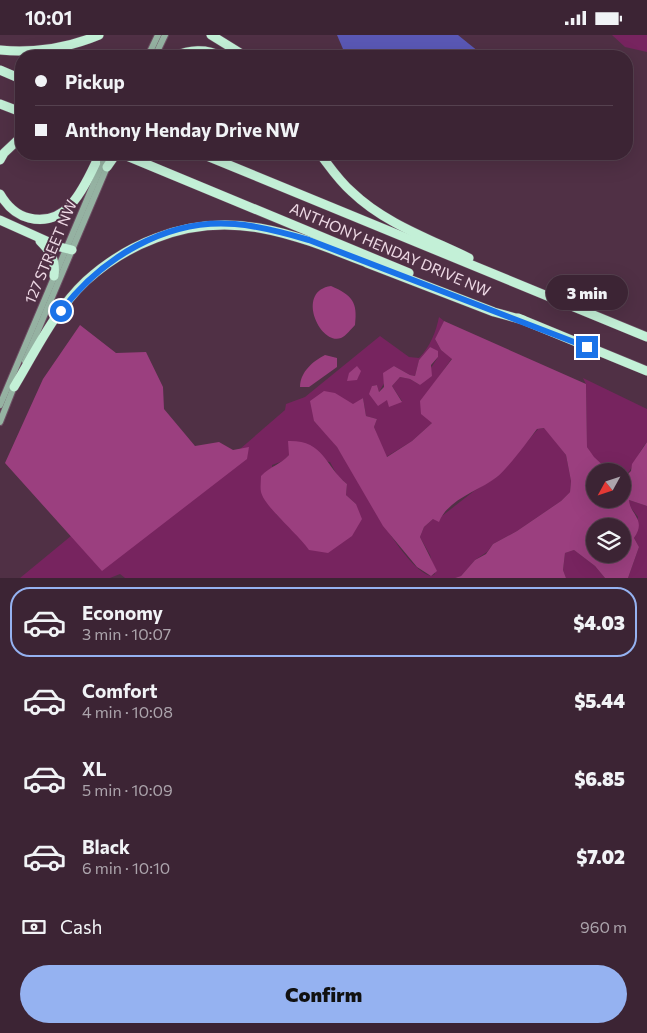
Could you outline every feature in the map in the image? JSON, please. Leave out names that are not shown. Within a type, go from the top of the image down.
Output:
[{"type":"highway","points":[[33,50],[59,47],[99,35]]},
{"type":"highway","points":[[213,36],[235,50]]},
{"type":"highway","points":[[0,50],[15,51]]},
{"type":"highway","points":[[0,69],[15,73]]},
{"type":"highway","points":[[0,69],[15,76]]},
{"type":"highway","points":[[0,104],[15,110]]},
{"type":"highway","points":[[0,160],[4,153],[15,143]]},
{"type":"highway","points":[[0,195],[9,207],[24,217],[36,220],[51,218],[62,213],[72,204],[102,160]]},
{"type":"highway","points":[[106,160],[218,193]]},
{"type":"highway","name":"ANTHONY HENDAY DRIVE NW","points":[[137,160],[647,371]]},
{"type":"highway","name":"ANTHONY HENDAY DRIVE NW","points":[[217,160],[647,337]]},
{"type":"highway","points":[[325,160],[352,192],[392,221],[544,295]]},
{"type":"highway","points":[[0,220],[36,237],[69,249]]},
{"type":"highway","points":[[14,387],[61,311],[85,282],[101,268],[126,250],[140,244],[171,232],[204,225],[233,224],[252,226],[309,240],[494,312],[523,321]]},
{"type":"highway","points":[[36,237],[53,257],[54,276]]},
{"type":"main road","points":[[151,50],[158,35]]},
{"type":"main road","points":[[158,50],[165,35]]},
{"type":"main road","name":"127 STREET NW","points":[[0,422],[103,160]]},
{"type":"main road","name":"127 STREET NW","points":[[0,405],[54,276],[69,249]]},
{"type":"shaded area","points":[[337,35],[458,35],[477,50],[344,50]]},
{"type":"shaded area","points":[[612,35],[647,35],[647,52],[625,47]]},
{"type":"shaded area","points":[[331,286],[349,296],[355,310],[355,325],[341,338],[333,338],[326,334],[319,326],[313,307],[314,297],[320,290]]},
{"type":"shaded area","points":[[439,317],[444,321],[435,339],[441,350],[452,358],[434,384],[432,423],[412,441],[386,457],[374,427],[377,419],[366,416],[363,398],[353,405],[347,401],[314,421],[337,447],[380,519],[407,557],[419,570],[431,576],[435,574],[430,555],[420,537],[424,527],[433,519],[442,516],[474,491],[497,477],[538,429],[545,428],[566,455],[571,481],[570,492],[561,501],[517,531],[493,544],[461,576],[455,578],[125,578],[120,574],[110,578],[20,578],[71,536],[102,570],[249,448],[240,449],[285,410],[286,404],[305,397],[380,336],[409,357],[419,358],[434,334]],"holes":[[[430,347],[438,357],[420,385],[410,379],[400,377],[392,386],[402,401],[387,400],[372,386],[377,385],[379,392],[394,366],[415,376],[419,360]],[[289,455],[330,462],[337,475],[347,484],[346,495],[356,504],[309,549],[299,536],[276,514],[272,465],[283,461]]]},
{"type":"shaded area","points":[[444,321],[586,384],[587,447],[600,463],[586,463],[586,508],[631,507],[637,517],[639,526],[634,538],[639,547],[628,578],[605,578],[591,563],[631,563],[631,518],[586,518],[586,559],[574,550],[565,553],[563,570],[566,578],[455,578],[461,576],[475,560],[486,554],[493,544],[517,531],[561,501],[570,492],[571,481],[566,455],[544,428],[537,429],[502,473],[449,507],[439,522],[433,519],[424,527],[420,537],[437,571],[431,576],[417,567],[383,526],[337,447],[314,421],[310,401],[324,391],[335,393],[353,404],[363,398],[366,416],[377,419],[374,427],[387,457],[412,441],[432,423],[421,414],[420,401],[452,359],[441,350],[435,339]]},
{"type":"shaded area","points":[[80,325],[116,353],[146,352],[163,387],[164,409],[195,446],[219,442],[233,450],[249,447],[247,459],[102,571],[5,463],[43,379]]},
{"type":"shaded area","points":[[430,347],[438,351],[438,357],[431,365],[432,376],[420,385],[410,379],[400,377],[392,386],[402,402],[389,407],[387,400],[378,406],[369,394],[372,386],[377,385],[379,392],[384,387],[383,373],[394,366],[415,376],[419,360]]},
{"type":"shaded area","points":[[325,355],[337,358],[337,367],[309,387],[300,387],[302,377],[308,368]]},
{"type":"shaded area","points":[[357,366],[361,371],[357,380],[347,381],[349,373]]},
{"type":"shaded area","points":[[583,378],[647,409],[647,442],[631,468],[631,463],[600,463],[593,457],[587,447],[586,384]]},
{"type":"shaded area","points":[[288,441],[309,445],[322,455],[347,484],[346,495],[356,504],[362,519],[352,536],[328,553],[309,550],[268,505],[261,492],[261,476],[289,455]]},
{"type":"shaded area","points":[[647,442],[647,506],[631,501],[631,471],[632,464]]},
{"type":"shaded area","points":[[631,501],[647,506],[647,578],[628,578],[639,547],[634,538],[638,517],[631,508]]},
{"type":"shaded area","points":[[574,550],[586,559],[586,563],[591,563],[595,566],[605,578],[566,578],[563,570],[565,553]]},
{"type":"route","points":[[61,311],[85,282],[126,250],[154,238],[187,228],[204,225],[233,224],[269,229],[309,240],[587,347]]}]
